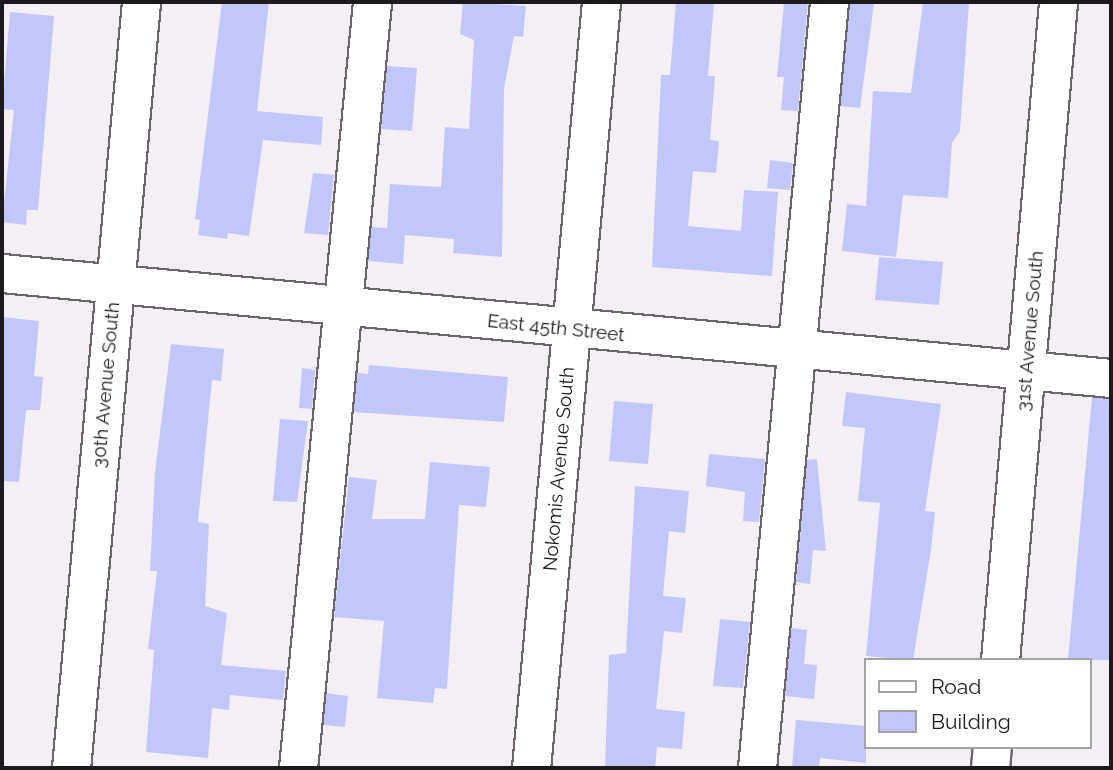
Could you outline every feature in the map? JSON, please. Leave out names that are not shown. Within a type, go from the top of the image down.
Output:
[{"type":"street","name":"30th Avenue South","points":[[71,768],[141,2]]},
{"type":"street","points":[[298,768],[372,2]]},
{"type":"street","name":"Nokomis Avenue South","points":[[531,768],[601,2]]},
{"type":"street","points":[[757,768],[829,2]]},
{"type":"street","name":"31st Avenue South","points":[[1000,658],[1059,2]]},
{"type":"street","name":"East 45th Street","points":[[2,273],[571,330],[1111,378]]},
{"type":"street","points":[[990,768],[992,749]]},
{"type":"building","points":[[222,2],[269,2],[257,111],[323,117],[321,145],[263,140],[249,236],[228,233],[227,239],[198,235],[200,220],[195,219]]},
{"type":"building","points":[[463,2],[526,6],[523,37],[514,36],[504,89],[502,257],[453,253],[454,239],[405,235],[403,264],[368,261],[371,227],[387,228],[390,184],[441,187],[445,127],[469,129],[474,40],[460,34]]},
{"type":"building","points":[[676,2],[714,2],[708,76],[715,76],[710,140],[719,141],[716,173],[693,171],[688,226],[741,231],[744,190],[778,192],[772,276],[652,267],[661,75],[670,75]]},
{"type":"building","points":[[784,2],[808,2],[798,111],[781,110],[784,77],[777,77]]},
{"type":"building","points":[[850,2],[874,4],[860,108],[840,106]]},
{"type":"building","points":[[923,2],[969,2],[960,131],[952,143],[948,198],[903,195],[896,257],[842,251],[847,204],[866,206],[873,91],[911,93]]},
{"type":"building","points":[[10,12],[54,16],[38,210],[27,210],[26,225],[2,222],[14,110],[2,109]]},
{"type":"building","points":[[387,66],[417,68],[412,131],[381,129]]},
{"type":"building","points":[[770,160],[793,163],[790,190],[767,188]]},
{"type":"building","points":[[313,173],[334,175],[328,235],[304,233]]},
{"type":"building","points":[[879,257],[943,262],[939,305],[875,300]]},
{"type":"building","points":[[2,317],[39,321],[34,376],[43,377],[40,410],[26,410],[19,482],[2,481]]},
{"type":"building","points":[[171,344],[224,349],[221,381],[212,380],[198,522],[209,524],[205,606],[227,613],[221,665],[286,671],[283,700],[230,695],[229,710],[212,708],[208,758],[146,752],[154,650],[148,649],[157,571],[150,571],[155,472]]},
{"type":"building","points":[[369,365],[508,377],[504,422],[353,412],[357,373],[368,374]]},
{"type":"building","points":[[302,368],[315,370],[312,409],[299,408]]},
{"type":"building","points":[[846,392],[941,404],[925,511],[935,512],[931,550],[913,658],[866,656],[880,503],[858,501],[865,428],[842,426]]},
{"type":"building","points":[[1092,397],[1111,399],[1111,660],[1068,658]]},
{"type":"building","points":[[614,401],[653,404],[648,464],[609,461]]},
{"type":"building","points":[[280,419],[308,421],[297,502],[273,501]]},
{"type":"building","points":[[709,454],[765,459],[759,522],[743,521],[745,492],[706,486]]},
{"type":"building","points":[[817,459],[826,551],[813,550],[810,584],[796,582],[807,460]]},
{"type":"building","points":[[430,462],[490,467],[486,507],[459,505],[447,689],[435,688],[433,703],[377,698],[384,621],[334,617],[349,477],[377,480],[372,519],[425,519]]},
{"type":"building","points":[[635,486],[689,491],[685,533],[669,531],[663,596],[686,598],[682,633],[664,631],[656,709],[685,712],[682,749],[657,747],[655,768],[605,768],[609,655],[626,653]]},
{"type":"building","points":[[720,619],[750,622],[743,688],[713,686]]},
{"type":"building","points":[[791,628],[807,630],[804,664],[817,665],[814,699],[785,696]]},
{"type":"building","points":[[326,693],[348,696],[345,727],[323,725]]},
{"type":"building","points":[[796,720],[864,726],[866,763],[820,758],[819,768],[792,768]]}]
